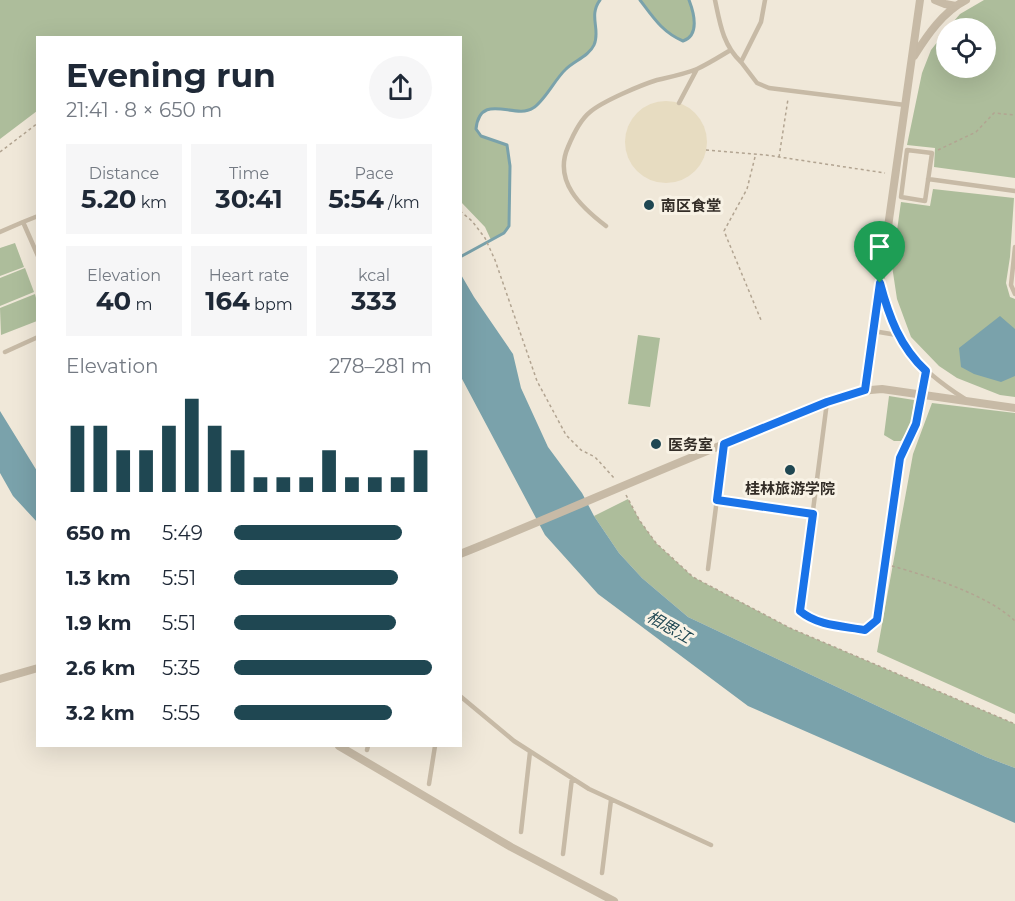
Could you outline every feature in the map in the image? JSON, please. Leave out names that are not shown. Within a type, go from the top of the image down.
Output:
[{"type":"street","points":[[865,390],[880,283],[899,175],[905,105],[920,0]]},
{"type":"street","points":[[935,0],[956,6]]},
{"type":"street","points":[[911,59],[937,24],[966,0]]},
{"type":"street","points":[[462,553],[827,402],[865,390],[882,389],[1015,408]]},
{"type":"street","points":[[0,679],[36,669]]},
{"type":"street","points":[[341,747],[511,848],[614,901]]},
{"type":"lane","points":[[715,0],[729,51],[759,84],[769,88],[905,105]]},
{"type":"lane","points":[[741,62],[759,29],[765,0]]},
{"type":"lane","points":[[606,226],[584,207],[568,187],[564,176],[565,156],[575,132],[588,114],[596,108],[653,81],[697,69],[729,51]]},
{"type":"lane","points":[[680,103],[697,69]]},
{"type":"lane","points":[[907,150],[932,153],[925,201],[901,197],[899,175],[907,150]]},
{"type":"lane","points":[[928,179],[1015,191]]},
{"type":"lane","points":[[0,232],[36,217]]},
{"type":"lane","points":[[23,222],[36,251]]},
{"type":"lane","points":[[1015,247],[1011,285],[1015,294]]},
{"type":"lane","points":[[880,283],[897,335],[914,360],[935,379],[970,402]]},
{"type":"lane","points":[[873,331],[897,335]]},
{"type":"lane","points":[[5,352],[36,339]]},
{"type":"lane","points":[[827,402],[800,611],[809,619],[865,630],[877,620],[900,458],[916,424],[926,371]]},
{"type":"lane","points":[[708,569],[724,444]]},
{"type":"lane","points":[[717,500],[813,514]]},
{"type":"lane","points":[[462,698],[530,752],[572,778],[611,800],[711,845]]},
{"type":"lane","points":[[429,784],[435,747]]},
{"type":"lane","points":[[521,832],[530,752]]},
{"type":"lane","points":[[563,854],[572,778]]},
{"type":"lane","points":[[602,873],[611,800]]},
{"type":"path","points":[[779,157],[790,89]]},
{"type":"path","points":[[932,153],[976,132],[994,113],[1015,115]]},
{"type":"path","points":[[0,152],[36,125]]},
{"type":"path","points":[[706,150],[779,157],[899,175]]},
{"type":"path","points":[[755,156],[747,189],[724,231],[761,321]]},
{"type":"path","points":[[462,213],[485,238],[537,381],[566,435],[602,464],[622,486]]},
{"type":"path","points":[[628,499],[656,543],[693,577],[790,628],[1015,724]]},
{"type":"path","points":[[885,564],[957,588],[1005,611],[1015,621]]},
{"type":"green space","points":[[0,0],[600,0],[595,12],[596,39],[592,49],[566,69],[537,105],[526,111],[491,109],[484,111],[479,118],[476,129],[481,136],[506,144],[509,150],[509,226],[504,233],[491,240],[485,227],[462,203],[462,36],[36,36],[36,112],[0,139]]},
{"type":"green space","points":[[640,0],[689,0],[694,17],[692,34],[683,41],[669,33],[658,24]]},
{"type":"green space","points":[[984,0],[1015,0],[1015,178],[934,167],[935,148],[907,145],[922,73],[936,44],[936,78],[996,78],[996,18],[957,18]]},
{"type":"green space","points":[[933,189],[1014,198],[1006,283],[1010,297],[1015,299],[1015,397],[1000,395],[957,378],[939,366],[911,337],[897,299],[892,266],[901,202],[930,206]]},
{"type":"green space","points":[[15,243],[24,267],[0,276],[0,248]]},
{"type":"green space","points":[[25,268],[34,292],[0,306],[0,278]]},
{"type":"green space","points":[[35,294],[36,321],[1,335],[0,308]]},
{"type":"green space","points":[[638,335],[660,338],[650,407],[628,404]]},
{"type":"green space","points":[[889,396],[914,400],[911,425],[901,441],[894,441],[884,435]]},
{"type":"green space","points":[[932,403],[1015,413],[1015,714],[877,652],[913,454]]},
{"type":"green space","points":[[628,499],[656,543],[693,577],[790,628],[1015,724],[1015,768],[986,757],[688,617],[642,578],[619,553],[594,516]]},
{"type":"shaded area","points":[[666,101],[682,104],[695,113],[704,126],[707,142],[704,158],[695,171],[682,180],[666,183],[650,180],[637,171],[628,158],[625,142],[628,126],[637,113],[650,104]]},
{"type":"water","name":"相思江","points":[[462,276],[513,354],[521,388],[548,447],[582,493],[594,516],[619,553],[642,578],[688,617],[986,757],[1015,768],[1015,823],[748,706],[598,594],[545,535],[462,379]]},
{"type":"water","points":[[1000,316],[1015,329],[1015,376],[1001,382],[974,374],[961,367],[959,348]]},
{"type":"water","points":[[0,411],[36,469],[36,521],[13,496],[0,473]]},
{"type":"waterway","points":[[462,256],[504,233],[509,226],[510,166],[507,145],[481,136],[476,129],[479,118],[484,111],[491,109],[526,111],[537,105],[566,69],[592,49],[596,39],[595,12],[600,0]]},
{"type":"waterway","points":[[640,0],[664,29],[683,41],[692,34],[694,29],[693,11],[689,0]]},
{"type":"place","name":"南区食堂","points":[[649,205]]},
{"type":"place","name":"医务室","points":[[656,444]]},
{"type":"place","name":"桂林旅游学院","points":[[790,470]]},
{"type":"route","points":[[880,283],[897,335],[914,360],[926,371],[916,424],[900,458],[877,620],[865,630],[809,619],[800,611],[813,514],[717,500],[724,444],[827,402],[865,390],[880,283]]}]
